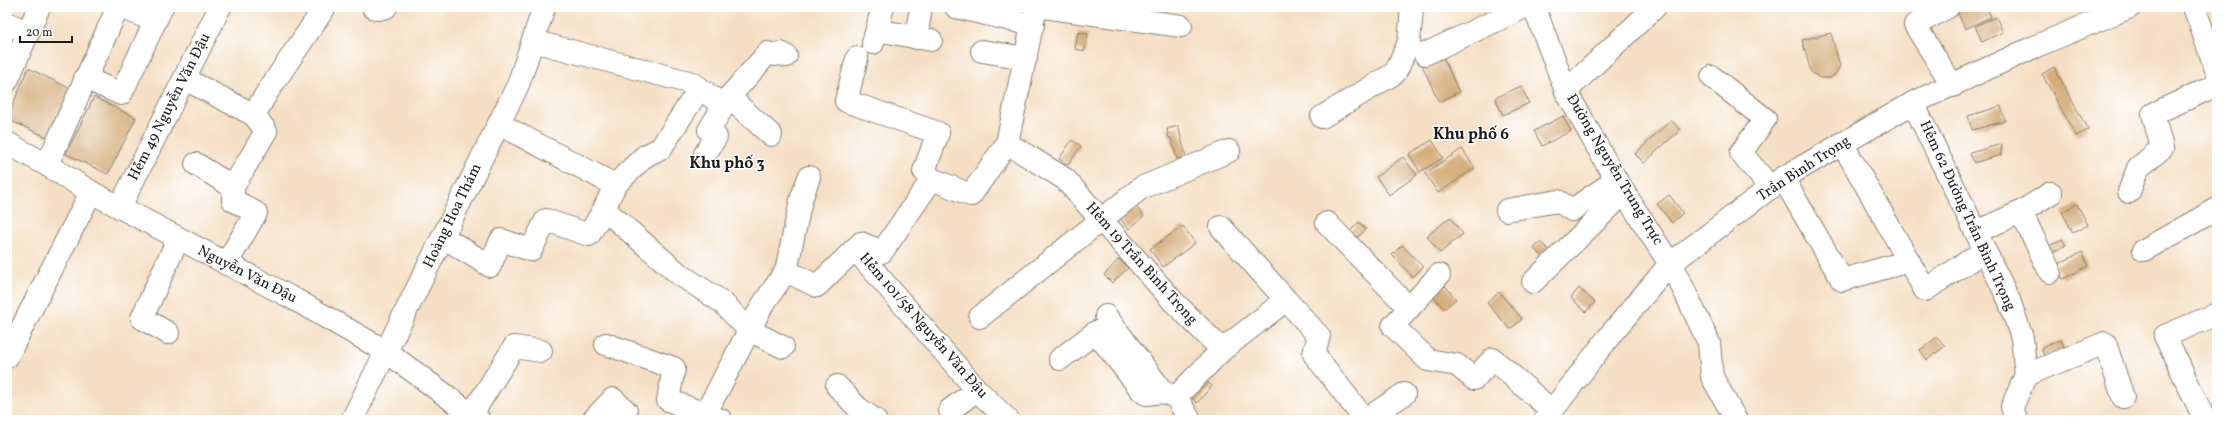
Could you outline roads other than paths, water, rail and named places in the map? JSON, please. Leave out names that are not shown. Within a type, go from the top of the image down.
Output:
[{"type":"street","points":[[7,81],[39,7]]},
{"type":"street","points":[[47,165],[85,78],[119,7],[159,14],[121,94],[85,78]]},
{"type":"street","name":"Hẻm 49 Nguyễn Văn Đậu","points":[[120,207],[186,79],[220,7]]},
{"type":"street","points":[[254,115],[266,94],[325,7]]},
{"type":"street","points":[[373,7],[378,10],[386,7]]},
{"type":"street","name":"Hoàng Hoa Thám","points":[[352,420],[518,85],[544,7]]},
{"type":"street","points":[[883,7],[875,36],[923,39],[922,7]]},
{"type":"street","points":[[959,7],[1181,26]]},
{"type":"street","points":[[1322,117],[1395,73],[1409,42],[1412,7]]},
{"type":"street","points":[[1425,54],[1525,7]]},
{"type":"street","name":"Đường Nguyễn Trung Trực","points":[[1534,7],[1566,91],[1620,186],[1670,264],[1709,343],[1712,377],[1736,420]]},
{"type":"street","points":[[1566,91],[1655,7]]},
{"type":"street","points":[[1948,7],[1915,25],[1953,86]]},
{"type":"street","name":"Trần Bình Trọng","points":[[1549,416],[1611,334],[1670,264],[1777,183],[1842,143],[1913,103],[1953,86],[2034,47],[2130,7]]},
{"type":"street","points":[[2194,7],[2217,72]]},
{"type":"street","points":[[857,58],[846,101],[938,133],[924,170],[932,179],[971,195],[1007,143],[1037,13]]},
{"type":"street","points":[[7,23],[28,33]]},
{"type":"street","points":[[533,41],[692,83],[699,89],[726,101],[771,134]]},
{"type":"street","points":[[705,154],[716,137],[709,130],[726,101],[770,48]]},
{"type":"street","points":[[982,51],[1026,58]]},
{"type":"street","points":[[1712,77],[1766,119],[1741,152],[1777,183],[1842,280],[1909,261]]},
{"type":"street","points":[[186,79],[254,115],[266,131],[233,188],[233,200],[256,213],[226,264]]},
{"type":"street","points":[[2130,192],[2138,168],[2162,148],[2153,114],[2217,85]]},
{"type":"street","points":[[442,237],[490,266],[501,240],[531,250],[546,220],[589,235],[604,209],[615,184],[645,156],[661,148],[699,89]]},
{"type":"street","name":"Hẻm 62 Đường Trần Bình Trọng","points":[[1913,103],[2009,300],[2022,338],[2026,375],[2012,407],[2016,420]]},
{"type":"street","points":[[499,124],[615,184]]},
{"type":"street","name":"Nguyễn Văn Đậu","points":[[7,143],[178,240],[296,300],[387,352],[476,417]]},
{"type":"street","name":"Hẻm 19 Trần Bình Trọng","points":[[1007,143],[1065,179],[1172,302],[1222,350]]},
{"type":"street","points":[[1842,143],[1925,290],[1980,242],[2021,212],[2051,193]]},
{"type":"street","points":[[980,317],[1102,221],[1141,188],[1229,151]]},
{"type":"street","points":[[196,164],[233,188]]},
{"type":"street","points":[[606,344],[674,368],[668,400],[710,418],[749,330],[762,306],[786,271],[801,200],[809,177]]},
{"type":"street","points":[[786,271],[817,286],[861,243],[882,252],[932,179]]},
{"type":"street","points":[[1507,210],[1558,201],[1572,210],[1620,186]]},
{"type":"street","points":[[1533,282],[1620,186]]},
{"type":"street","points":[[7,357],[91,192]]},
{"type":"street","points":[[604,209],[679,274],[722,302],[749,330],[782,347]]},
{"type":"street","points":[[2144,250],[2217,209]]},
{"type":"street","points":[[2021,212],[2050,272]]},
{"type":"street","points":[[1327,222],[1409,308]]},
{"type":"street","points":[[1221,227],[1319,336],[1314,354],[1365,420],[1404,394]]},
{"type":"street","points":[[168,333],[142,318],[178,240]]},
{"type":"street","name":"Hẻm 101/58 Nguyễn Văn Đậu","points":[[855,249],[977,390],[1008,420]]},
{"type":"street","points":[[1439,275],[1393,326],[1428,360],[1457,365],[1474,379],[1493,359],[1549,416]]},
{"type":"street","points":[[1060,359],[1096,332],[1142,392],[1146,394],[1170,394],[1222,350],[1286,300]]},
{"type":"street","points":[[2205,420],[2165,336],[2217,314]]},
{"type":"street","points":[[1106,316],[1190,420]]},
{"type":"street","points":[[2026,375],[2105,343],[2123,397]]},
{"type":"street","points":[[476,417],[514,346],[541,351]]},
{"type":"street","points":[[837,386],[858,408],[876,420]]},
{"type":"street","points":[[950,410],[977,390]]},
{"type":"street","points":[[592,420],[614,399],[626,411]]},
{"type":"district","name":"Khu phố 6","points":[[1471,135]]},
{"type":"district","name":"Khu phố 3","points":[[727,164]]}]
